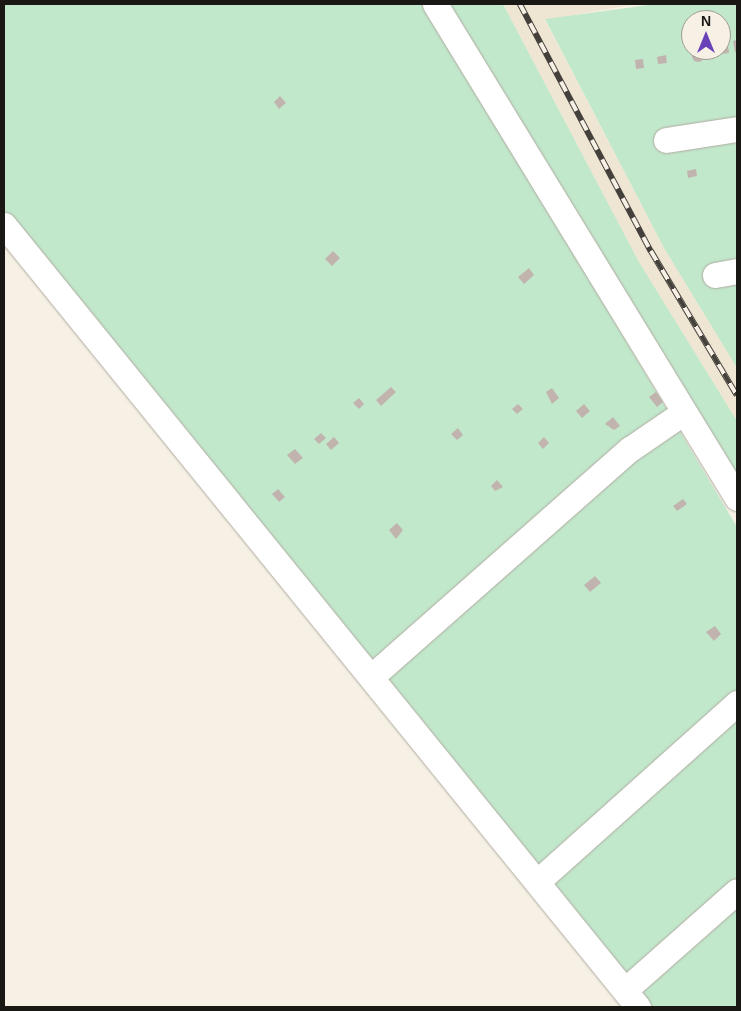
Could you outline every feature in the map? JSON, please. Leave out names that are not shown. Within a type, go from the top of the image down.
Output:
[{"type":"lane","points":[[435,4],[737,498]]},
{"type":"lane","points":[[666,140],[737,129]]},
{"type":"lane","points":[[4,225],[632,999],[737,891]]},
{"type":"lane","points":[[371,677],[630,449],[684,412]]},
{"type":"lane","points":[[538,881],[737,703]]},
{"type":"shaded area","points":[[503,4],[637,4],[545,20],[664,248],[737,368],[737,421],[639,262]]},
{"type":"green space","points":[[4,4],[425,4],[737,527],[737,1007],[629,1007],[4,237]]},
{"type":"green space","points":[[445,4],[503,4],[639,262],[737,421],[737,491]]},
{"type":"green space","points":[[656,4],[737,4],[737,368],[664,248],[545,19]]},
{"type":"building","points":[[737,40],[737,52],[735,52],[733,41]]},
{"type":"building","points":[[666,55],[667,63],[658,64],[657,57]]},
{"type":"building","points":[[643,59],[644,68],[636,69],[635,60]]},
{"type":"building","points":[[280,96],[286,103],[279,109],[274,102]]},
{"type":"building","points":[[696,169],[697,176],[688,178],[687,171]]},
{"type":"building","points":[[333,251],[340,258],[332,266],[325,259]]},
{"type":"building","points":[[529,268],[534,275],[524,284],[518,277]]},
{"type":"building","points":[[391,387],[396,392],[381,406],[376,400]]},
{"type":"building","points":[[552,388],[559,398],[552,404],[546,392]]},
{"type":"building","points":[[656,392],[663,402],[657,407],[649,397]]},
{"type":"building","points":[[359,398],[364,404],[359,409],[353,403]]},
{"type":"building","points":[[518,404],[523,409],[517,414],[512,409]]},
{"type":"building","points":[[584,404],[590,411],[582,418],[576,411]]},
{"type":"building","points":[[613,417],[620,426],[614,430],[605,424]]},
{"type":"building","points":[[458,428],[463,435],[457,440],[451,434]]},
{"type":"building","points":[[321,433],[326,438],[319,444],[314,439]]},
{"type":"building","points":[[334,437],[339,443],[331,450],[326,444]]},
{"type":"building","points":[[544,437],[549,443],[543,449],[538,443]]},
{"type":"building","points":[[295,449],[303,458],[295,464],[287,455]]},
{"type":"building","points":[[497,480],[503,487],[495,491],[491,486]]},
{"type":"building","points":[[278,489],[285,497],[279,502],[272,494]]},
{"type":"building","points":[[683,499],[687,504],[677,511],[673,506]]},
{"type":"building","points":[[397,523],[403,530],[396,539],[389,530]]},
{"type":"building","points":[[595,576],[601,583],[590,592],[584,585]]},
{"type":"building","points":[[715,626],[721,634],[714,641],[706,632]]},
{"type":"railway","points":[[520,4],[651,251],[737,395]]}]
